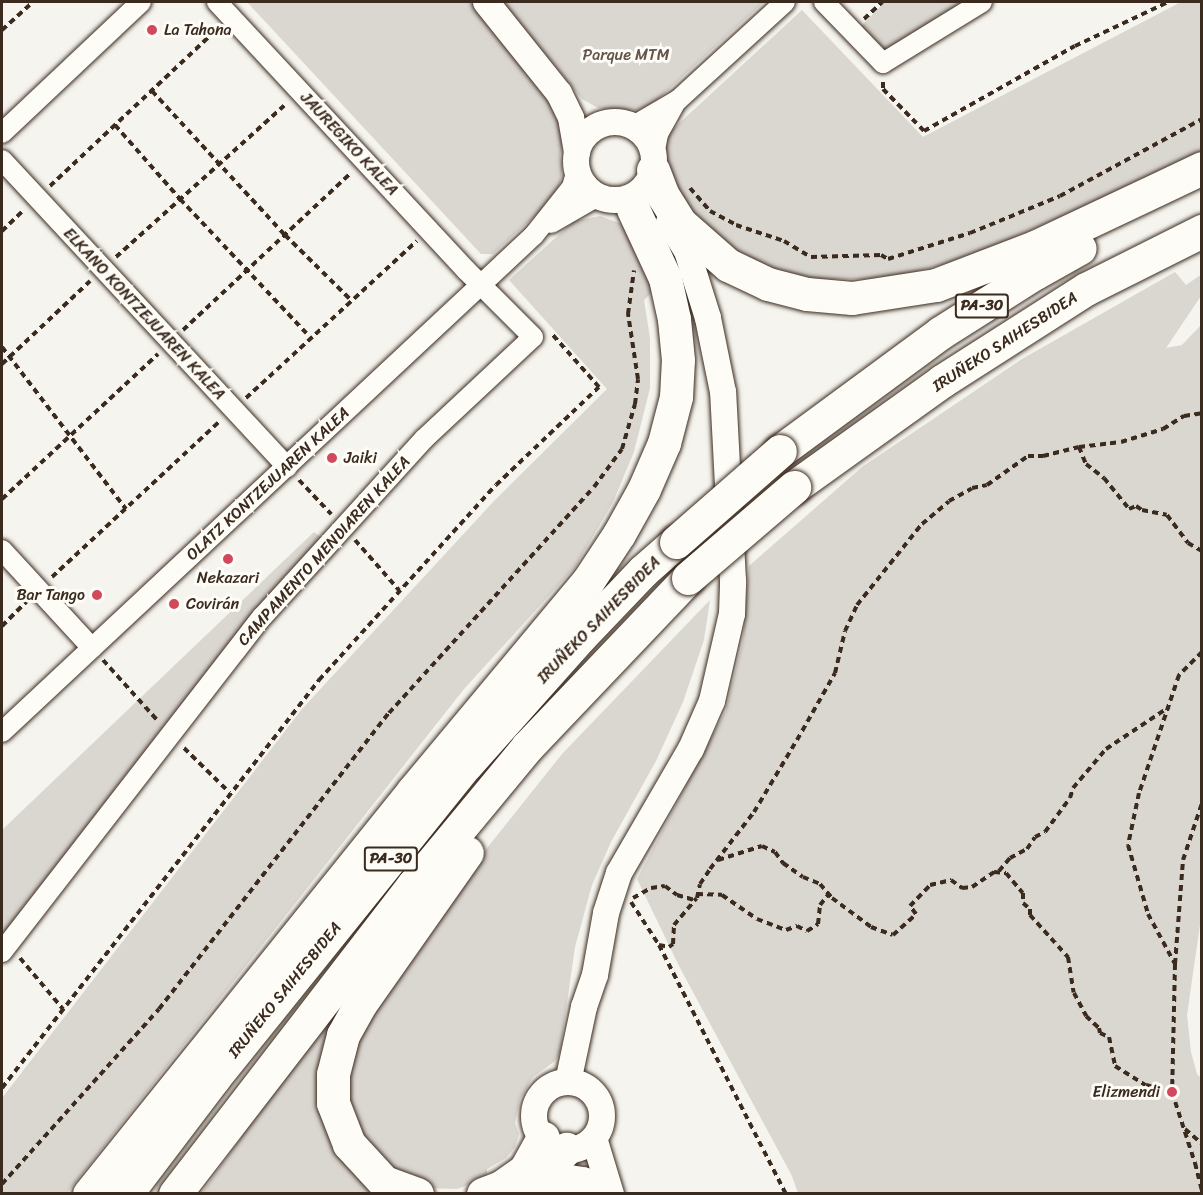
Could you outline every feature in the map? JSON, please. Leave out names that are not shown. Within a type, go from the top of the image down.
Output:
[{"type":"highway","points":[[634,186],[662,194],[680,223],[728,265],[768,284],[807,294],[852,298],[936,285],[1035,247],[1202,168]]},
{"type":"highway","points":[[89,1194],[406,800],[588,580],[619,534],[655,466],[676,397],[678,360],[672,309],[665,278],[634,186]]},
{"type":"highway","name":"IRUÑEKO SAIHESBIDEA","points":[[126,1194],[222,1069],[466,765],[643,571],[780,451],[940,333],[1035,273],[1129,221],[1202,192]]},
{"type":"highway","name":"IRUÑEKO SAIHESBIDEA","points":[[175,1194],[413,885],[527,747],[688,578],[794,487],[942,381],[1086,289],[1202,231]]},
{"type":"highway","points":[[538,640],[643,571]]},
{"type":"highway","points":[[417,1194],[384,1182],[349,1144],[333,1103],[333,1074],[343,1035],[387,963],[454,869],[540,762],[651,616]]},
{"type":"highway","points":[[521,1193],[570,1143]]},
{"type":"highway","points":[[483,1194],[501,1187],[570,1143]]},
{"type":"highway","points":[[521,1193],[569,1181],[582,1184],[598,1194]]},
{"type":"street","points":[[2,133],[141,2]]},
{"type":"street","name":"JAUREGIKO KALEA","points":[[217,2],[483,285]]},
{"type":"street","points":[[486,2],[559,93],[599,126]]},
{"type":"street","points":[[632,127],[678,100],[785,2]]},
{"type":"street","points":[[824,2],[883,63],[982,2]]},
{"type":"street","points":[[559,93],[571,118],[577,161],[584,186],[634,186]]},
{"type":"street","points":[[634,186],[658,134],[678,100]]},
{"type":"street","points":[[577,161],[585,136],[599,126],[616,123],[632,127],[643,135],[650,147],[634,186]]},
{"type":"street","name":"ELKANO KONTZEJUAREN KALEA","points":[[2,160],[286,467]]},
{"type":"street","name":"OLATZ KONTZEJUAREN KALEA","points":[[2,732],[534,235],[572,187],[577,161]]},
{"type":"street","points":[[576,1084],[606,913],[619,873],[691,749],[712,701],[732,614],[733,581],[723,392],[708,318],[693,276],[658,230],[634,186]]},
{"type":"street","name":"OLATZ KONTZEJUAREN KALEA","points":[[534,235],[569,211],[634,186]]},
{"type":"street","name":"CAMPAMENTO MENDIAREN KALEA","points":[[4,948],[263,616],[424,439],[533,337],[483,285]]},
{"type":"street","points":[[2,550],[92,648]]},
{"type":"street","points":[[570,1143],[601,1125],[602,1112],[597,1098],[576,1084],[558,1083],[545,1091],[536,1105],[535,1120],[570,1143],[611,1194]]},
{"type":"street","points":[[570,1143],[598,1194]]},
{"type":"path","points":[[2,30],[33,2]]},
{"type":"path","points":[[853,31],[882,2]]},
{"type":"path","points":[[883,63],[883,88],[924,131],[1075,46],[1168,2]]},
{"type":"path","points":[[2,231],[231,16]]},
{"type":"path","points":[[152,91],[285,235],[352,301]]},
{"type":"path","points":[[2,364],[102,270],[300,92]]},
{"type":"path","points":[[689,187],[710,211],[736,225],[784,241],[811,257],[881,255],[888,259],[970,233],[1060,196],[1202,119]]},
{"type":"path","points":[[115,124],[180,199],[311,338]]},
{"type":"path","points":[[2,499],[364,160]]},
{"type":"path","points":[[2,626],[233,409],[429,230]]},
{"type":"path","points":[[2,1184],[159,1009],[389,713],[594,486],[622,449],[635,404],[638,379],[628,314],[634,268]]},
{"type":"path","points":[[2,1088],[319,680],[496,485],[600,387],[544,326]]},
{"type":"path","points":[[2,347],[126,509]]},
{"type":"path","points":[[660,945],[669,947],[673,944],[674,925],[695,900],[700,884],[754,812],[827,688],[835,673],[848,623],[857,605],[922,524],[949,501],[972,488],[987,485],[1028,456],[1043,456],[1078,447],[1121,442],[1163,429],[1184,416],[1202,413]]},
{"type":"path","points":[[1078,447],[1086,464],[1104,478],[1129,509],[1136,506],[1142,510],[1167,515],[1188,543],[1202,551]]},
{"type":"path","points":[[1175,964],[1148,914],[1128,845],[1139,793],[1179,675],[1202,652]]},
{"type":"path","points":[[999,871],[1010,858],[1027,849],[1035,837],[1045,832],[1070,798],[1073,788],[1106,749],[1169,707]]},
{"type":"path","points":[[1202,803],[1184,860],[1175,964],[1172,1092],[1202,1192]]},
{"type":"path","points":[[718,860],[762,846],[775,852],[783,863],[803,877],[820,884],[829,894],[871,927],[893,935],[916,914],[910,906],[930,885],[951,880],[962,888],[972,887],[994,872],[1006,873],[1023,893],[1023,903],[1030,909],[1030,915],[1068,957],[1074,993],[1086,1016],[1099,1028],[1100,1033],[1109,1037],[1114,1066],[1146,1085],[1172,1092]]},
{"type":"path","points":[[619,873],[630,900],[660,945],[786,1194]]},
{"type":"path","points":[[630,900],[660,886],[665,886],[683,898],[695,900]]},
{"type":"path","points":[[697,894],[722,896],[757,919],[786,930],[797,926],[807,931],[818,924],[820,905],[829,894]]},
{"type":"path","points":[[4,948],[63,1009]]},
{"type":"path","points":[[1184,1128],[1202,1144]]},
{"type":"green space","points":[[247,2],[473,2],[550,100],[561,119],[564,139],[560,155],[562,171],[559,187],[548,204],[493,254],[481,254]]},
{"type":"green space","name":"Parque MTM","points":[[503,2],[764,2],[655,102],[638,110],[619,111],[598,108],[582,99]]},
{"type":"green space","points":[[885,2],[971,2],[886,50],[878,47],[860,27]]},
{"type":"green space","points":[[1181,2],[1201,2],[1201,154],[971,257],[887,279],[793,279],[741,257],[698,228],[660,167],[661,140],[802,10],[923,137]]},
{"type":"green space","points":[[600,216],[619,223],[627,231],[654,290],[644,300],[650,338],[650,388],[634,452],[613,502],[575,567],[464,689],[67,1193],[2,1193],[2,1098],[302,709],[494,501],[607,389],[509,280],[574,221]]},
{"type":"green space","points":[[1175,272],[1186,285],[1202,274],[1201,296],[1166,348],[1182,345],[1201,325],[1202,911],[1187,1015],[1191,1052],[1197,1074],[1201,1078],[1201,1193],[798,1193],[792,1176],[679,966],[637,879],[726,710],[743,640],[749,566],[862,467],[1022,359]]},
{"type":"green space","points":[[314,532],[322,538],[2,939],[2,830]]},
{"type":"green space","points":[[710,600],[704,640],[683,702],[656,761],[611,842],[592,885],[575,947],[560,1052],[555,1061],[533,1077],[520,1099],[515,1123],[519,1134],[515,1147],[506,1158],[487,1169],[487,1178],[457,1189],[425,1188],[395,1172],[365,1145],[344,1098],[346,1059],[369,1007],[468,872],[562,754]]},
{"type":"green space","points":[[356,987],[324,1083],[389,1193],[201,1194],[270,1097]]},
{"type":"place","name":"La Tahona","points":[[152,30]]},
{"type":"place","name":"Jaiki","points":[[332,458]]},
{"type":"place","name":"Nekazari","points":[[228,559]]},
{"type":"place","name":"Bar Tango","points":[[97,595]]},
{"type":"place","name":"Covirán","points":[[174,604]]},
{"type":"place","name":"Elizmendi","points":[[1172,1092]]}]
